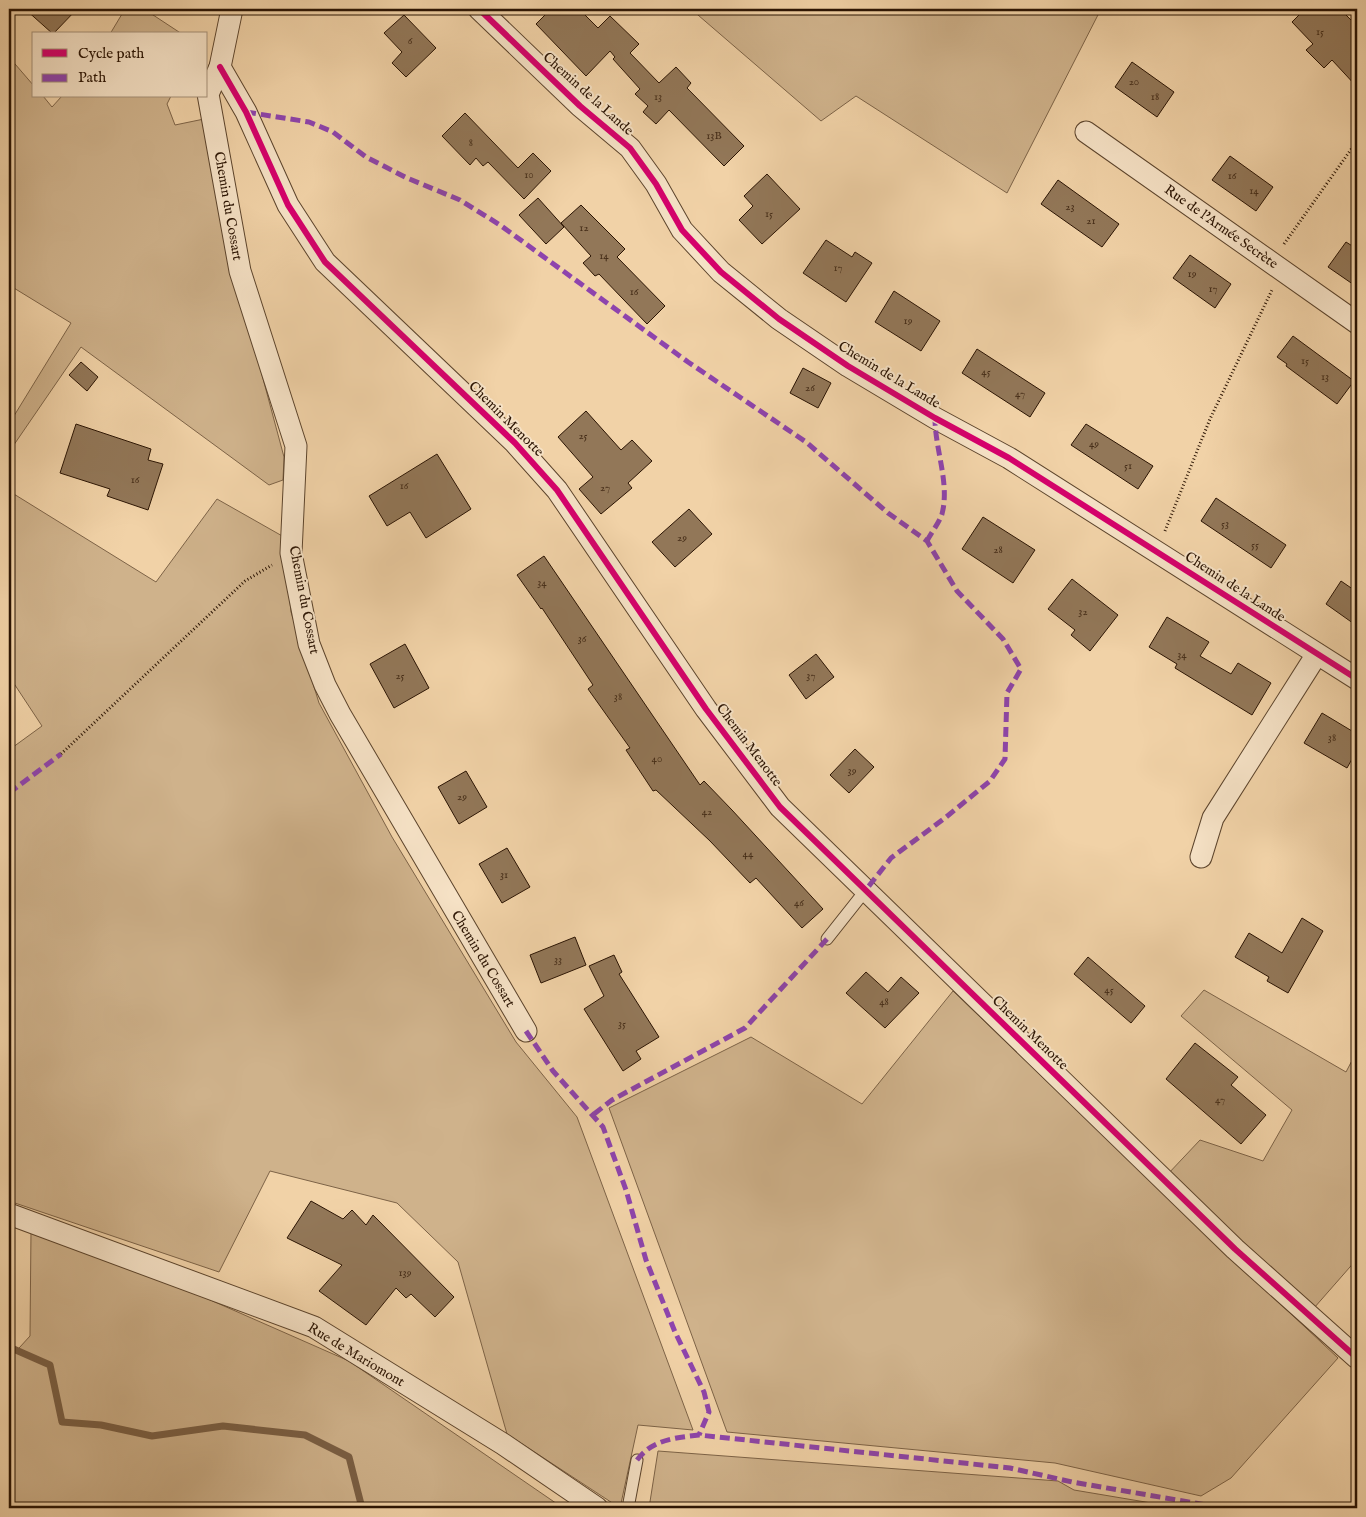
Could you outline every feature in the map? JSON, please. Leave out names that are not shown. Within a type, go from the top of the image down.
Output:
[{"type":"street","points":[[220,67],[232,9]]},
{"type":"street","name":"Chemin de la Lande","points":[[479,9],[580,106],[630,148],[656,184],[682,230],[721,272],[779,319],[848,366],[935,418],[1009,458],[1357,679]]},
{"type":"street","name":"Chemin du Cossart","points":[[220,67],[208,94],[240,271],[296,446],[291,552],[309,644],[325,684],[526,1031]]},
{"type":"street","name":"Chemin Menotte","points":[[220,67],[246,112],[288,205],[325,262],[515,443],[557,490],[706,709],[780,807],[1235,1249],[1357,1358]]},
{"type":"street","name":"Rue de l'Armée Secrète","points":[[1086,132],[1357,323]]},
{"type":"street","points":[[1201,858],[1213,818],[1317,654]]},
{"type":"street","name":"Rue de Mariomont","points":[[9,1214],[314,1327],[503,1444],[597,1508]]},
{"type":"lane","points":[[827,939],[865,891]]},
{"type":"lane","points":[[628,1508],[637,1460]]},
{"type":"path","points":[[1157,552],[1210,418],[1269,296],[1277,266],[1357,141]]},
{"type":"path","points":[[61,754],[245,581],[291,552]]},
{"type":"shaded area","points":[[125,9],[144,9],[179,32],[111,32]]},
{"type":"shaded area","points":[[691,9],[1101,9],[1007,193],[856,96],[821,121]]},
{"type":"shaded area","points":[[9,57],[32,84],[32,98],[45,98],[52,107],[60,98],[170,98],[167,104],[175,125],[204,119],[232,263],[284,457],[283,480],[269,485],[81,347],[9,452],[9,424],[71,323],[9,285]]},
{"type":"shaded area","points":[[9,491],[156,582],[217,499],[284,537],[291,612],[319,703],[392,837],[516,1042],[577,1117],[693,1430],[638,1425],[620,1508],[507,1434],[458,1262],[397,1203],[270,1171],[219,1272],[9,1201],[9,750],[42,726],[9,676]]},
{"type":"shaded area","points":[[1204,990],[1346,1072],[1357,1051],[1357,1259],[1314,1308],[1167,1175],[1200,1140],[1263,1161],[1292,1110],[1181,1016]]},
{"type":"shaded area","points":[[953,991],[1338,1358],[1231,1478],[1201,1496],[1055,1463],[727,1432],[609,1108],[751,1037],[862,1104]]},
{"type":"shaded area","points":[[31,1231],[149,1273],[349,1361],[563,1508],[9,1508],[9,1359],[30,1336]]},
{"type":"shaded area","points":[[658,1451],[1058,1481],[1074,1490],[1181,1508],[649,1508]]},
{"type":"building","points":[[25,9],[77,9],[55,32],[51,32]]},
{"type":"building","points":[[551,9],[579,9],[598,28],[610,16],[639,44],[630,53],[659,83],[676,67],[691,83],[687,88],[744,146],[724,166],[669,110],[656,124],[643,112],[648,106],[635,94],[640,89],[613,59],[615,57],[610,51],[586,76],[536,24]]},
{"type":"building","points":[[1305,9],[1340,9],[1357,26],[1357,87],[1332,60],[1324,68],[1306,50],[1313,44],[1292,22]]},
{"type":"building","points":[[404,15],[436,48],[406,77],[392,63],[402,52],[384,33]]},
{"type":"building","points":[[1132,62],[1174,92],[1157,117],[1115,87]]},
{"type":"building","points":[[465,113],[518,168],[533,153],[551,171],[524,199],[488,162],[483,166],[476,158],[470,165],[442,136]]},
{"type":"building","points":[[1230,156],[1273,187],[1256,211],[1212,180]]},
{"type":"building","points":[[767,174],[800,209],[762,244],[739,220],[753,206],[744,196]]},
{"type":"building","points":[[1058,180],[1119,224],[1102,247],[1041,204]]},
{"type":"building","points":[[538,198],[564,227],[546,244],[519,215]]},
{"type":"building","points":[[581,205],[625,249],[617,257],[665,306],[647,324],[599,274],[595,276],[583,263],[591,256],[561,223]]},
{"type":"building","points":[[826,240],[852,257],[855,252],[872,263],[846,302],[803,273]]},
{"type":"building","points":[[1346,242],[1357,249],[1357,287],[1328,267]]},
{"type":"building","points":[[1190,255],[1231,284],[1215,308],[1173,278]]},
{"type":"building","points":[[894,291],[940,321],[921,351],[875,322]]},
{"type":"building","points":[[1293,336],[1354,381],[1337,404],[1286,366],[1287,364],[1277,357]]},
{"type":"building","points":[[977,349],[1045,393],[1030,417],[962,373]]},
{"type":"building","points":[[81,362],[98,377],[87,391],[69,375]]},
{"type":"building","points":[[803,368],[831,383],[818,408],[790,393]]},
{"type":"building","points":[[586,411],[621,450],[632,440],[652,461],[628,483],[632,488],[601,514],[579,489],[593,477],[558,437]]},
{"type":"building","points":[[76,424],[151,449],[148,460],[163,464],[148,510],[107,496],[110,489],[60,473]]},
{"type":"building","points":[[1086,424],[1153,466],[1138,489],[1071,445]]},
{"type":"building","points":[[437,454],[471,509],[426,538],[410,512],[387,526],[369,496]]},
{"type":"building","points":[[1216,498],[1286,545],[1271,568],[1201,521]]},
{"type":"building","points":[[689,509],[712,534],[675,567],[652,542]]},
{"type":"building","points":[[983,517],[1035,550],[1013,583],[962,549]]},
{"type":"building","points":[[544,556],[700,785],[704,781],[823,909],[802,928],[756,878],[750,883],[710,841],[656,790],[653,791],[626,750],[630,748],[588,689],[593,685],[542,608],[517,575]]},
{"type":"building","points":[[1072,579],[1118,615],[1090,651],[1071,635],[1075,630],[1048,609]]},
{"type":"building","points":[[1341,581],[1357,592],[1357,626],[1326,604]]},
{"type":"building","points":[[1167,617],[1209,642],[1200,656],[1231,674],[1238,663],[1271,683],[1252,715],[1175,668],[1177,664],[1149,647]]},
{"type":"building","points":[[405,644],[429,688],[394,708],[370,664]]},
{"type":"building","points":[[816,654],[834,677],[806,699],[789,675]]},
{"type":"building","points":[[1322,713],[1357,734],[1357,750],[1347,768],[1304,743]]},
{"type":"building","points":[[855,749],[874,767],[849,793],[830,775]]},
{"type":"building","points":[[466,771],[487,807],[459,824],[438,787]]},
{"type":"building","points":[[507,848],[530,887],[502,903],[479,864]]},
{"type":"building","points":[[1302,918],[1323,931],[1288,993],[1267,981],[1269,977],[1235,957],[1249,933],[1282,953]]},
{"type":"building","points":[[575,937],[586,965],[541,983],[530,955]]},
{"type":"building","points":[[614,955],[622,972],[619,974],[659,1037],[636,1051],[641,1059],[623,1071],[584,1009],[604,996],[589,966]]},
{"type":"building","points":[[1088,957],[1145,1006],[1131,1023],[1074,974]]},
{"type":"building","points":[[866,972],[888,992],[901,977],[919,993],[885,1028],[846,993]]},
{"type":"building","points":[[1195,1043],[1238,1077],[1231,1085],[1266,1115],[1241,1144],[1166,1079]]},
{"type":"building","points":[[311,1201],[343,1219],[352,1210],[366,1225],[373,1215],[454,1297],[435,1317],[411,1294],[406,1298],[396,1288],[366,1325],[319,1291],[342,1265],[287,1238]]},
{"type":"waterway","points":[[9,1347],[50,1365],[62,1422],[101,1425],[152,1436],[223,1426],[305,1435],[349,1457],[362,1508]]},
{"type":"marked path","points":[[246,112],[309,122],[333,132],[366,157],[407,178],[460,200],[500,225],[688,362],[806,442],[888,513],[927,541],[957,591],[1003,639],[1021,669],[1007,693],[1005,759],[990,781],[945,818],[891,858],[865,891]]},
{"type":"marked path","points":[[927,541],[941,517],[944,502],[943,478],[935,418]]},
{"type":"marked path","points":[[9,793],[61,754]]},
{"type":"marked path","points":[[594,1114],[612,1100],[745,1028],[827,939]]},
{"type":"marked path","points":[[526,1031],[553,1071],[603,1127],[626,1190],[646,1260],[675,1332],[704,1392],[709,1412],[699,1435]]},
{"type":"marked path","points":[[637,1460],[643,1453],[657,1444],[673,1439],[699,1435],[1010,1468],[1072,1482],[1224,1508]]},
{"type":"cycle path","points":[[479,9],[580,106],[630,148],[656,184],[682,230],[721,272],[779,319],[848,366],[935,418],[1009,458],[1357,679]]},
{"type":"cycle path","points":[[220,67],[246,112],[288,205],[325,262],[515,443],[557,490],[706,709],[780,807],[1235,1249],[1357,1358]]}]
